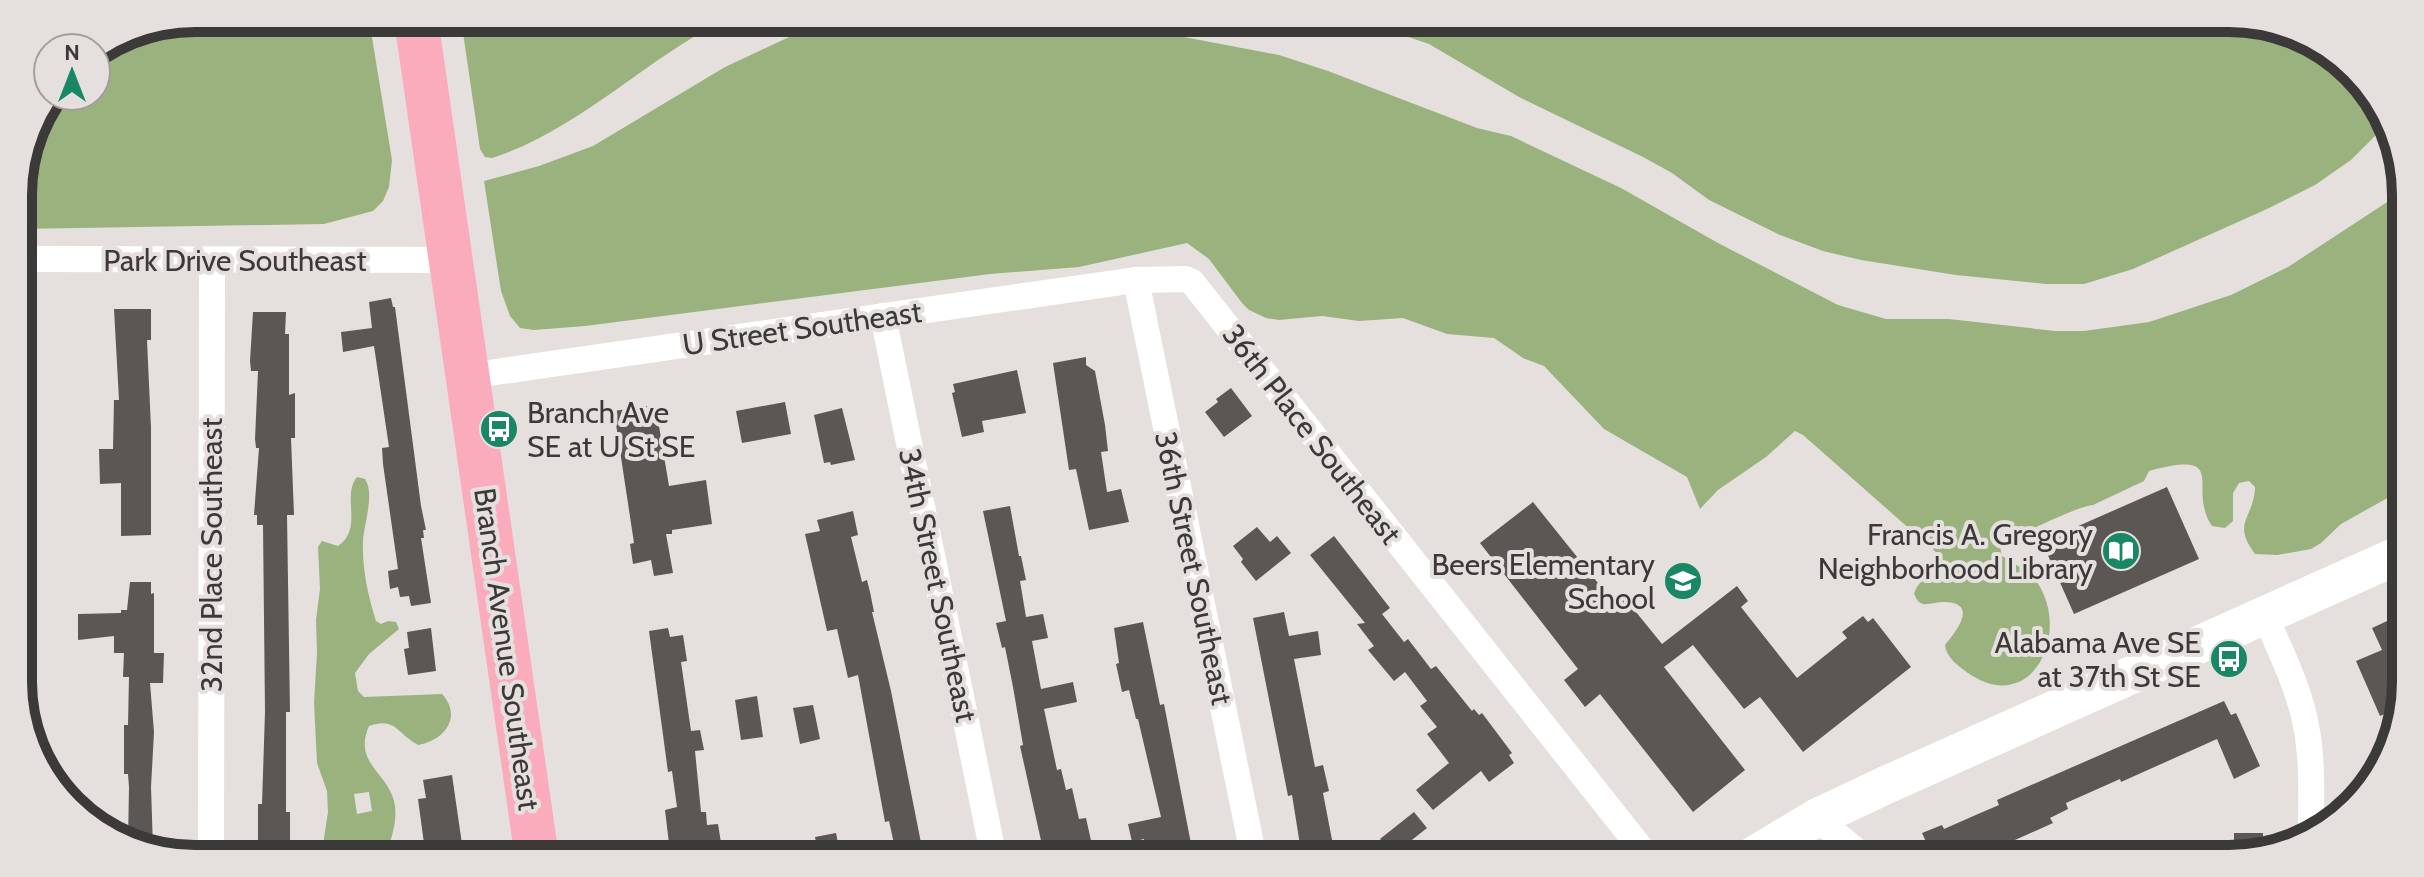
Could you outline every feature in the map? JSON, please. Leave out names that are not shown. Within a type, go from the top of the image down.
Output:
[{"type":"highway","name":"Branch Avenue Southeast","points":[[418,32],[535,845]]},
{"type":"main road","points":[[1771,845],[1816,818],[2392,558]]},
{"type":"street","name":"Park Drive Southeast","points":[[32,259],[452,260]]},
{"type":"street","name":"32nd Place Southeast","points":[[211,845],[212,260]]},
{"type":"street","name":"36th Place Southeast","points":[[1136,280],[1177,278],[1192,282],[1638,845]]},
{"type":"street","name":"U Street Southeast","points":[[468,376],[1136,280]]},
{"type":"street","name":"36th Street Southeast","points":[[1136,280],[1251,845]]},
{"type":"street","name":"34th Street Southeast","points":[[883,316],[991,845]]},
{"type":"street","points":[[2265,615],[2294,684],[2306,725],[2311,768],[2311,823]]},
{"type":"street","points":[[1816,818],[1849,845]]},
{"type":"green space","points":[[195,32],[371,32],[392,160],[389,187],[383,201],[373,211],[324,224],[32,229],[35,163],[55,112],[112,112],[112,55],[132,44],[163,35]]},
{"type":"green space","points":[[463,32],[702,32],[583,113],[524,146],[492,158],[485,157],[480,149]]},
{"type":"green space","points":[[800,32],[1158,32],[1279,55],[1477,128],[1511,136],[1621,188],[1838,305],[1886,319],[1949,319],[2055,331],[2084,331],[2149,322],[2231,295],[2288,267],[2392,199],[2392,496],[2341,524],[2311,549],[2277,555],[2255,554],[2244,527],[2254,498],[2255,487],[2249,481],[2239,483],[2233,493],[2233,521],[2225,528],[2212,526],[2205,512],[2199,469],[2190,465],[2174,465],[2149,471],[2144,481],[2046,523],[2000,547],[2002,556],[2037,582],[2047,603],[2050,624],[2047,645],[2039,664],[2027,677],[2010,685],[1990,684],[1960,667],[1946,649],[1945,645],[1962,618],[1960,607],[1943,602],[1923,604],[1914,594],[1936,565],[1937,553],[1803,435],[1795,431],[1766,457],[1718,490],[1700,509],[1687,477],[1604,429],[1544,366],[1523,358],[1494,338],[1447,334],[1403,318],[1359,321],[1322,316],[1279,320],[1266,318],[1249,310],[1209,259],[1187,243],[1079,267],[990,274],[585,326],[534,330],[520,328],[510,316],[501,291],[484,181],[539,166],[593,146],[725,67]]},
{"type":"green space","points":[[1394,32],[2251,33],[2282,41],[2320,59],[2337,72],[2358,96],[2380,131],[2351,160],[2315,185],[2267,209],[2133,269],[2084,284],[2046,284],[1956,275],[1861,260],[1823,251],[1780,235],[1709,200],[1672,173],[1643,157],[1519,97],[1429,44]]},
{"type":"green space","points":[[357,477],[365,479],[369,500],[363,562],[368,592],[376,621],[381,624],[396,622],[399,629],[369,654],[355,673],[358,691],[364,697],[442,694],[451,711],[448,727],[443,733],[418,745],[391,725],[369,726],[365,749],[390,791],[395,807],[389,845],[323,845],[328,812],[327,791],[317,763],[314,703],[320,589],[318,547],[322,541],[338,546],[346,539],[351,522],[351,494]],"holes":[[[369,792],[372,811],[357,814],[354,794]]]},
{"type":"building","points":[[391,298],[395,307],[426,530],[423,530],[424,538],[421,538],[431,603],[411,606],[409,596],[400,597],[398,587],[390,589],[388,571],[398,569],[383,464],[382,448],[389,447],[374,346],[343,352],[341,332],[372,328],[369,302]]},
{"type":"building","points":[[114,309],[151,309],[151,340],[147,340],[151,535],[121,536],[121,483],[100,484],[99,449],[113,449],[114,400],[119,400]]},
{"type":"building","points":[[253,312],[286,312],[289,395],[295,393],[295,438],[291,438],[294,515],[287,515],[290,712],[286,712],[286,812],[290,812],[290,845],[258,845],[265,712],[263,525],[257,525],[257,515],[254,515],[259,448],[256,448],[255,439],[258,371],[251,371]]},
{"type":"building","points":[[1086,357],[1086,365],[1095,371],[1105,425],[1108,451],[1101,452],[1107,492],[1121,489],[1129,522],[1089,530],[1076,469],[1069,470],[1053,363]]},
{"type":"building","points":[[1017,370],[1026,413],[982,421],[984,432],[962,437],[952,393],[955,392],[953,384]]},
{"type":"building","points":[[1231,388],[1252,416],[1224,437],[1205,412]]},
{"type":"building","points":[[785,402],[791,434],[742,443],[736,411]]},
{"type":"building","points":[[647,406],[648,409],[656,408],[669,486],[706,480],[712,524],[672,530],[672,534],[666,534],[673,573],[654,576],[651,560],[633,564],[630,544],[634,543],[614,411]]},
{"type":"building","points":[[842,408],[855,460],[831,465],[830,462],[824,463],[814,415]]},
{"type":"building","name":"Francis A. Gregory Neighborhood Library","points":[[2167,487],[2199,559],[2074,614],[2042,542]]},
{"type":"building","points":[[1533,502],[1614,603],[1623,596],[1662,644],[1737,586],[1748,601],[1741,607],[1797,678],[1847,638],[1842,632],[1863,616],[1868,622],[1873,618],[1911,667],[1803,752],[1760,697],[1744,709],[1693,645],[1664,667],[1745,770],[1693,812],[1600,694],[1585,707],[1564,680],[1578,669],[1480,543]]},
{"type":"building","points":[[1010,506],[1026,580],[1020,581],[1026,617],[1043,614],[1048,638],[1032,641],[1041,689],[1073,682],[1077,702],[1044,709],[1057,770],[1061,769],[1066,790],[1072,788],[1079,819],[1086,818],[1092,845],[1042,845],[1020,746],[1023,745],[1005,647],[1002,648],[996,623],[1006,621],[983,511]]},
{"type":"building","points":[[853,511],[858,535],[851,537],[862,582],[867,580],[870,592],[921,845],[894,845],[889,821],[885,822],[858,675],[848,678],[837,629],[827,631],[805,534],[820,531],[817,520]]},
{"type":"building","points":[[1257,527],[1270,542],[1277,536],[1291,553],[1256,581],[1233,546]]},
{"type":"building","points":[[1334,536],[1390,608],[1382,614],[1404,642],[1408,639],[1431,669],[1436,666],[1472,711],[1474,709],[1479,715],[1482,713],[1512,753],[1509,755],[1514,763],[1489,782],[1481,771],[1433,810],[1416,790],[1449,763],[1427,734],[1437,727],[1420,706],[1427,701],[1405,672],[1394,681],[1368,650],[1374,646],[1357,624],[1365,623],[1310,555]]},
{"type":"building","points":[[130,582],[151,582],[151,594],[154,593],[154,653],[164,653],[163,683],[150,683],[154,732],[153,839],[128,830],[129,787],[128,774],[124,774],[124,725],[128,725],[129,677],[123,677],[124,653],[114,653],[114,636],[78,640],[78,614],[121,613],[121,610],[127,610]]},
{"type":"building","points":[[1284,612],[1289,636],[1318,631],[1321,655],[1294,659],[1315,767],[1323,765],[1329,791],[1323,793],[1333,845],[1300,845],[1253,618]]},
{"type":"building","points":[[2392,619],[2391,704],[2389,712],[2380,716],[2356,661],[2382,650],[2372,628]]},
{"type":"building","points":[[1143,622],[1160,705],[1164,704],[1191,845],[1145,845],[1144,839],[1132,842],[1128,824],[1161,817],[1129,690],[1122,692],[1116,664],[1119,663],[1114,628]]},
{"type":"building","points":[[431,628],[436,671],[408,675],[404,649],[409,648],[407,632]]},
{"type":"building","points":[[668,628],[670,637],[683,635],[687,661],[681,662],[691,731],[700,730],[704,750],[695,751],[701,812],[706,812],[707,825],[718,824],[721,845],[669,845],[665,810],[677,807],[672,771],[668,772],[649,631]]},
{"type":"building","points":[[757,696],[763,737],[741,740],[735,700]]},
{"type":"building","points":[[2224,701],[2231,715],[2236,713],[2260,766],[2234,779],[2217,739],[2066,803],[2068,809],[2050,818],[2053,823],[2004,845],[1928,845],[1922,833],[1942,825],[1944,829],[1999,805],[1997,800]]},
{"type":"building","points":[[813,705],[820,739],[800,744],[793,708]]},
{"type":"building","points":[[452,775],[462,845],[424,845],[418,799],[426,798],[423,780]]},
{"type":"building","points":[[1414,812],[1427,828],[1406,845],[1385,845],[1380,839]]},
{"type":"building","points":[[836,833],[838,845],[816,845],[815,837]]},
{"type":"building","points":[[2234,833],[2263,833],[2263,841],[2234,845]]},
{"type":"place","name":"Branch Ave SE at U St SE","points":[[499,429]]},
{"type":"place","name":"Francis A. Gregory Neighborhood Library","points":[[2121,551]]},
{"type":"place","name":"Beers Elementary School","points":[[1683,581]]},
{"type":"place","name":"Alabama Ave SE at 37th St SE","points":[[2229,659]]}]
